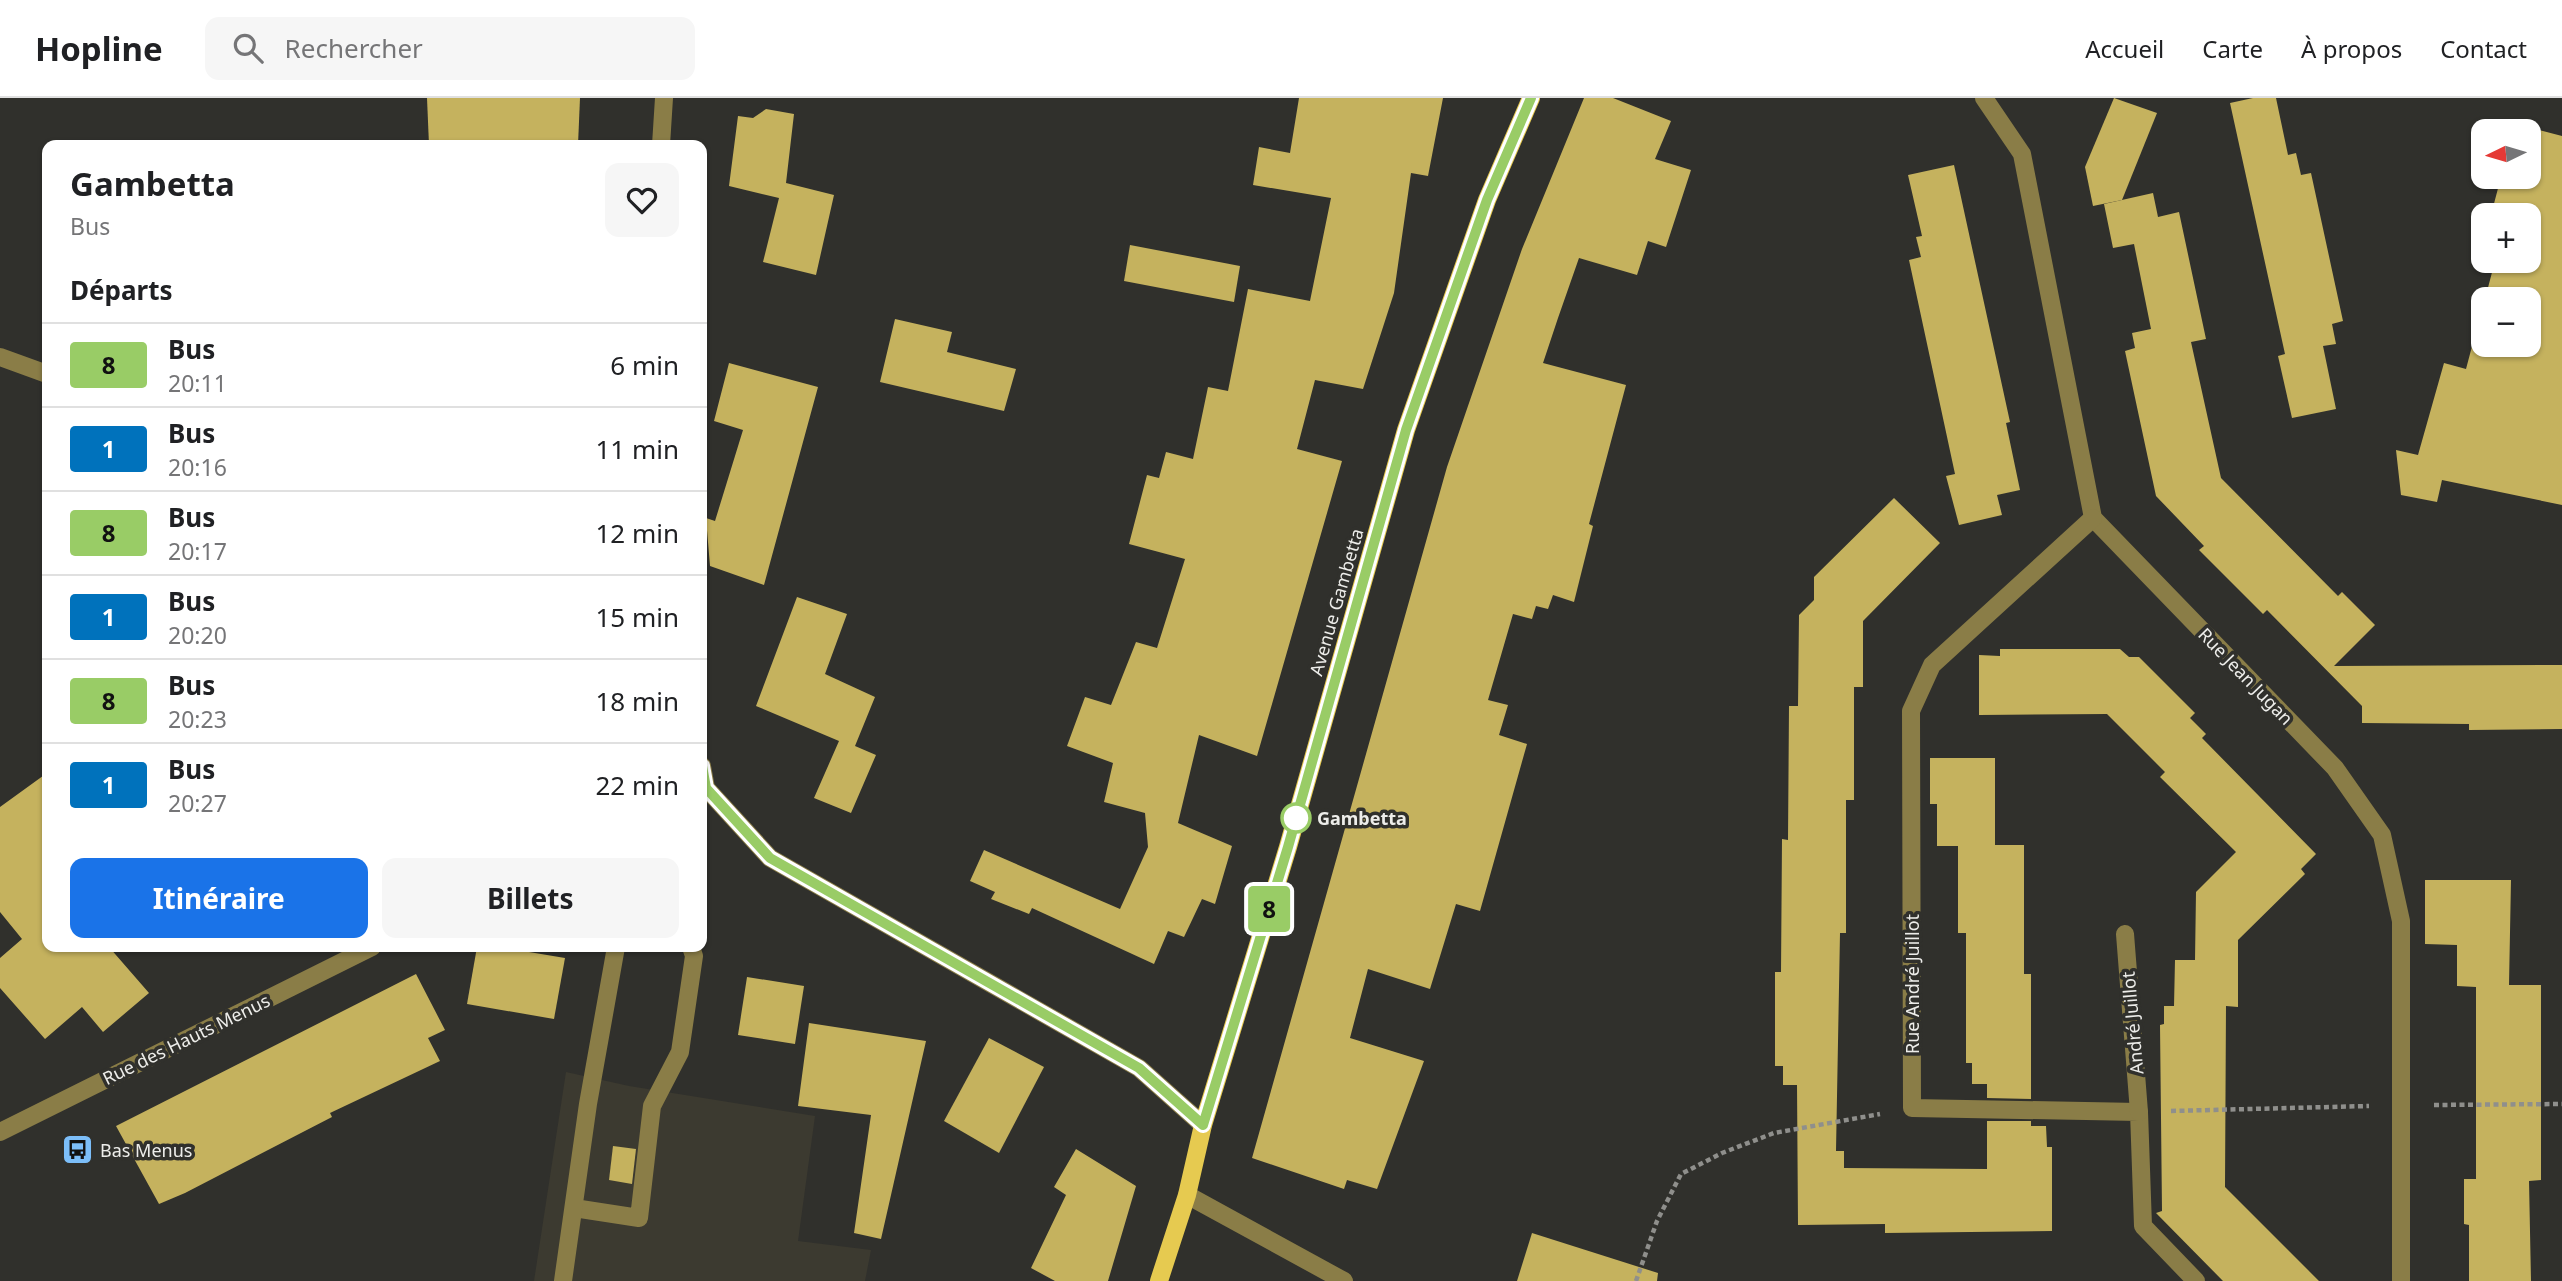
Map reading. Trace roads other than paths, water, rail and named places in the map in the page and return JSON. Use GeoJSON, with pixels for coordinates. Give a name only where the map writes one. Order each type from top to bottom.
{"type":"FeatureCollection","features":[{"type":"Feature","properties":{"kind":"main road","name":"Avenue Gambetta"},"geometry":{"type":"LineString","coordinates":[[1187,1195],[1203,1125],[1288,847],[1406,430],[1487,200],[1531,98]]}},
{"type":"Feature","properties":{"kind":"main road"},"geometry":{"type":"LineString","coordinates":[[1159,1281],[1187,1195]]}},
{"type":"Feature","properties":{"kind":"street"},"geometry":{"type":"LineString","coordinates":[[661,140],[664,98]]}},
{"type":"Feature","properties":{"kind":"street"},"geometry":{"type":"LineString","coordinates":[[1983,98],[2022,154],[2093,518]]}},
{"type":"Feature","properties":{"kind":"street"},"geometry":{"type":"LineString","coordinates":[[0,356],[42,372]]}},
{"type":"Feature","properties":{"kind":"street","name":"Rue Jean Jugan"},"geometry":{"type":"LineString","coordinates":[[2093,518],[2336,768],[2382,835],[2400,921],[2401,1281]]}},
{"type":"Feature","properties":{"kind":"street","name":"Rue André Juillot"},"geometry":{"type":"LineString","coordinates":[[2093,518],[1932,665],[1912,711],[1912,1108],[2139,1112]]}},
{"type":"Feature","properties":{"kind":"street"},"geometry":{"type":"LineString","coordinates":[[707,791],[770,858],[1139,1068],[1203,1125]]}},
{"type":"Feature","properties":{"kind":"street","name":"André Juillot"},"geometry":{"type":"LineString","coordinates":[[2125,934],[2139,1112]]}},
{"type":"Feature","properties":{"kind":"street","name":"Rue des Hauts Menus"},"geometry":{"type":"LineString","coordinates":[[0,1132],[362,952]]}},
{"type":"Feature","properties":{"kind":"street"},"geometry":{"type":"LineString","coordinates":[[563,1281],[588,1104],[615,952]]}},
{"type":"Feature","properties":{"kind":"street"},"geometry":{"type":"LineString","coordinates":[[573,1208],[639,1218],[652,1106],[680,1052],[694,957],[692,952]]}},
{"type":"Feature","properties":{"kind":"street"},"geometry":{"type":"LineString","coordinates":[[2139,1112],[2143,1226],[2196,1281]]}},
{"type":"Feature","properties":{"kind":"street"},"geometry":{"type":"LineString","coordinates":[[1187,1195],[1344,1281]]}},
{"type":"Feature","properties":{"kind":"place","name":"Gambetta"},"geometry":{"type":"Point","coordinates":[1296,818]}},
{"type":"Feature","properties":{"kind":"place","name":"Bas Menus"},"geometry":{"type":"Point","coordinates":[77,1150]}}]}
